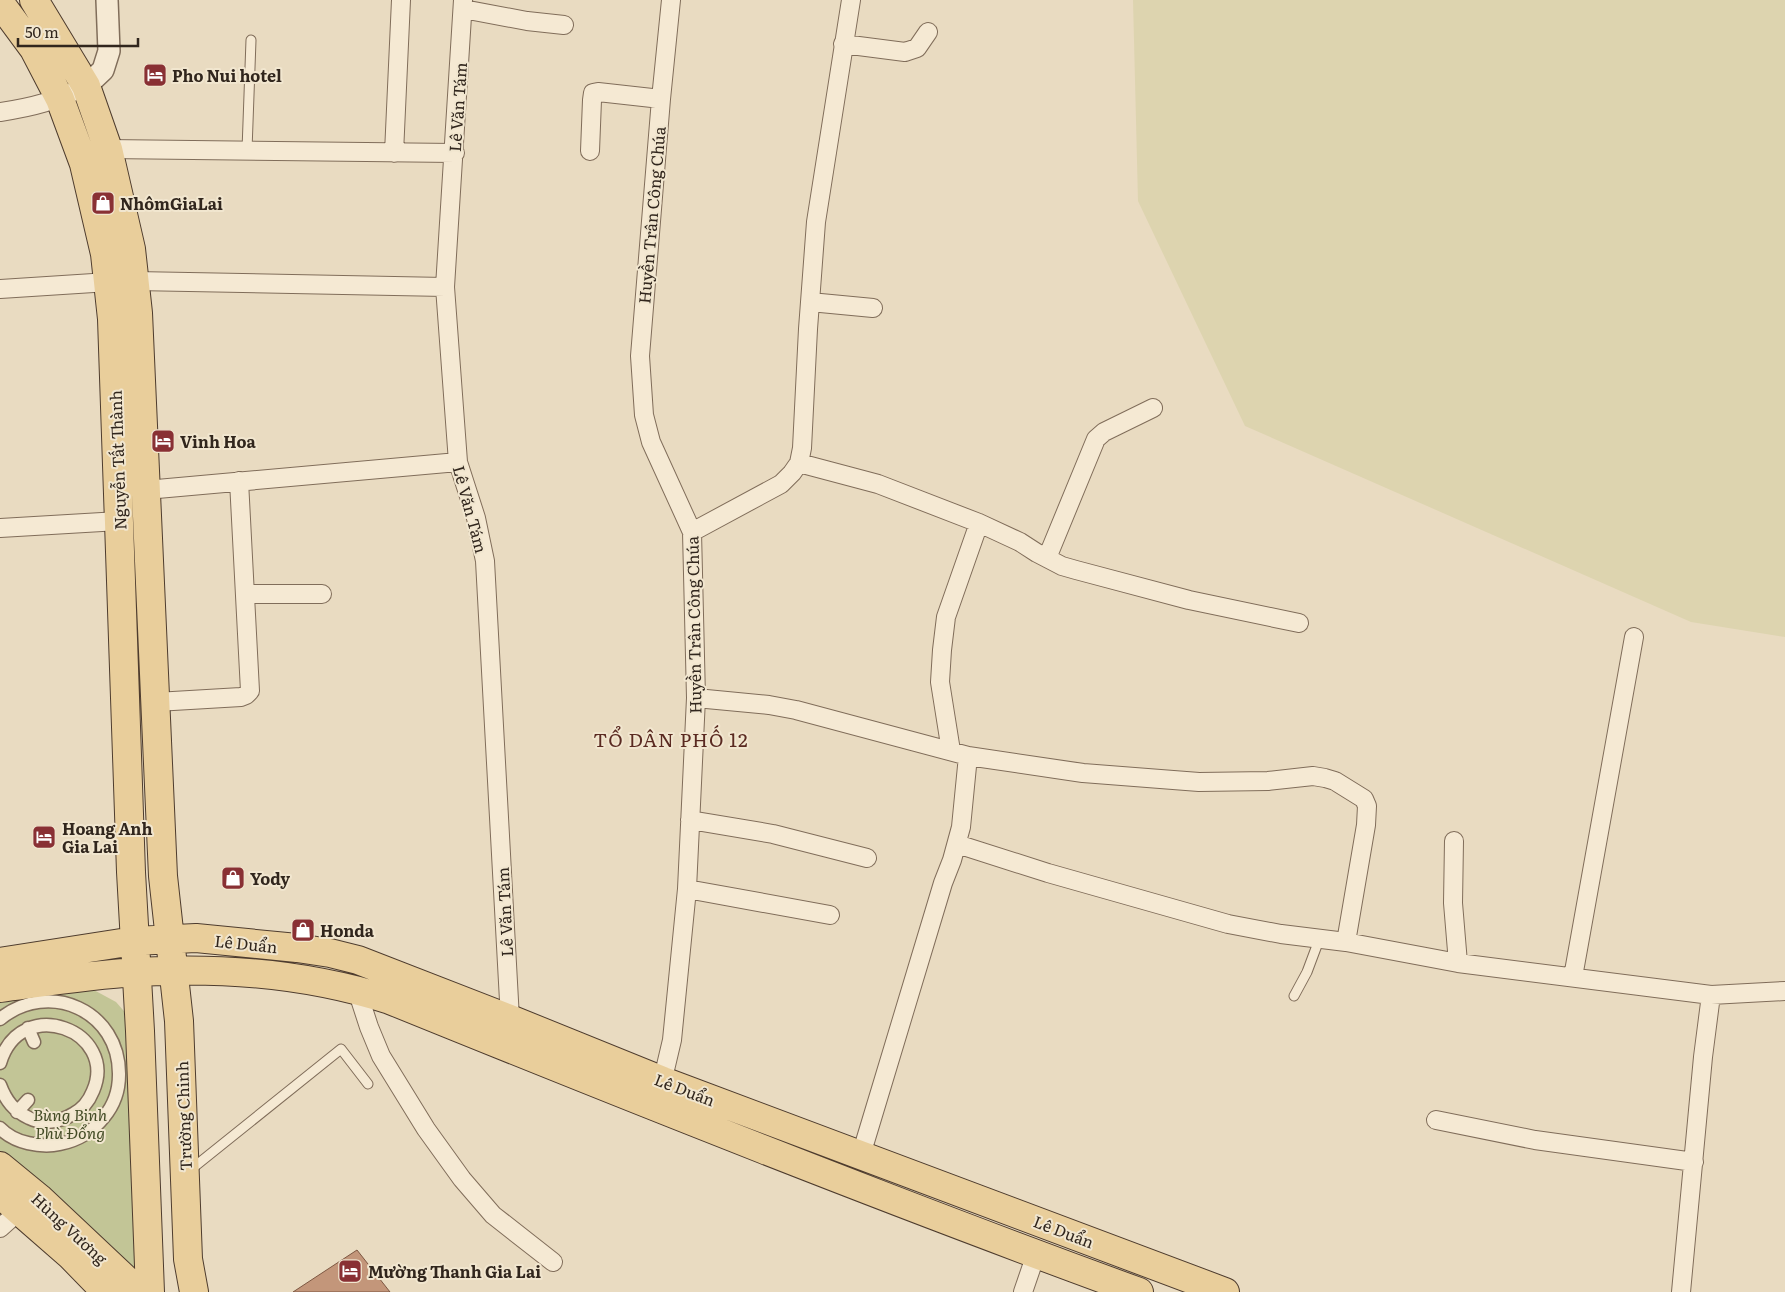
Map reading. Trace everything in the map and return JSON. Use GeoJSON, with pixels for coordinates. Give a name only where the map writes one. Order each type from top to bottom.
{"type":"FeatureCollection","features":[{"type":"Feature","properties":{"kind":"main road","name":"Nguyễn Tất Thành"},"geometry":{"type":"LineString","coordinates":[[34,0],[86,86],[108,149],[131,250],[112,319],[134,941]]}},
{"type":"Feature","properties":{"kind":"main road","name":"Nguyễn Tất Thành"},"geometry":{"type":"LineString","coordinates":[[0,3],[34,49],[60,99],[84,164],[106,254],[122,282],[146,490],[163,876],[170,939]]}},
{"type":"Feature","properties":{"kind":"main road","name":"Lê Duẩn"},"geometry":{"type":"LineString","coordinates":[[134,941],[170,939],[226,940],[330,953],[358,960],[510,1018],[663,1082],[1225,1292]]}},
{"type":"Feature","properties":{"kind":"main road","name":"Trường Chinh"},"geometry":{"type":"LineString","coordinates":[[170,939],[179,1021],[188,1259],[194,1292]]}},
{"type":"Feature","properties":{"kind":"main road"},"geometry":{"type":"LineString","coordinates":[[0,962],[134,941],[136,972],[130,1097],[150,1292]]}},
{"type":"Feature","properties":{"kind":"main road","name":"Lê Duẩn"},"geometry":{"type":"LineString","coordinates":[[136,972],[218,972],[295,978],[357,990],[390,1000],[655,1107],[1139,1292]]}},
{"type":"Feature","properties":{"kind":"main road"},"geometry":{"type":"LineString","coordinates":[[10,994],[136,972]]}},
{"type":"Feature","properties":{"kind":"main road","name":"Hùng Vương"},"geometry":{"type":"LineString","coordinates":[[0,1166],[38,1198],[139,1292]]}},
{"type":"Feature","properties":{"kind":"main road","name":"Hùng Vương"},"geometry":{"type":"LineString","coordinates":[[10,1202],[71,1256],[106,1292]]}},
{"type":"Feature","properties":{"kind":"street"},"geometry":{"type":"LineString","coordinates":[[0,112],[33,107],[60,99],[86,86],[103,70],[109,51],[107,0]]}},
{"type":"Feature","properties":{"kind":"street"},"geometry":{"type":"LineString","coordinates":[[394,153],[401,0]]}},
{"type":"Feature","properties":{"kind":"street","name":"Huyền Trân Công Chúa"},"geometry":{"type":"LineString","coordinates":[[655,1107],[663,1082],[672,1040],[687,889],[696,698],[692,532],[651,442],[644,415],[642,390],[641,346],[671,0]]}},
{"type":"Feature","properties":{"kind":"street"},"geometry":{"type":"LineString","coordinates":[[692,532],[781,484],[799,463],[803,431],[816,222],[851,0]]}},
{"type":"Feature","properties":{"kind":"street"},"geometry":{"type":"LineString","coordinates":[[463,5],[527,21],[564,25]]}},
{"type":"Feature","properties":{"kind":"street","name":"Lê Văn Tám"},"geometry":{"type":"LineString","coordinates":[[463,5],[446,287],[458,462],[476,518],[484,561],[510,1018]]}},
{"type":"Feature","properties":{"kind":"street"},"geometry":{"type":"LineString","coordinates":[[843,44],[905,52],[917,48],[928,32]]}},
{"type":"Feature","properties":{"kind":"street"},"geometry":{"type":"LineString","coordinates":[[590,151],[593,93],[661,99]]}},
{"type":"Feature","properties":{"kind":"street"},"geometry":{"type":"LineString","coordinates":[[108,149],[455,153]]}},
{"type":"Feature","properties":{"kind":"street"},"geometry":{"type":"LineString","coordinates":[[0,289],[122,282],[446,287]]}},
{"type":"Feature","properties":{"kind":"street"},"geometry":{"type":"LineString","coordinates":[[810,302],[873,308]]}},
{"type":"Feature","properties":{"kind":"street"},"geometry":{"type":"LineString","coordinates":[[1047,558],[1096,439],[1104,432],[1153,408]]}},
{"type":"Feature","properties":{"kind":"street"},"geometry":{"type":"LineString","coordinates":[[146,490],[458,462]]}},
{"type":"Feature","properties":{"kind":"street"},"geometry":{"type":"LineString","coordinates":[[799,463],[878,484],[979,523],[1020,542],[1047,558],[1076,570],[1189,600],[1299,624]]}},
{"type":"Feature","properties":{"kind":"street"},"geometry":{"type":"LineString","coordinates":[[156,702],[246,696],[250,691],[239,481]]}},
{"type":"Feature","properties":{"kind":"street"},"geometry":{"type":"LineString","coordinates":[[0,528],[118,521]]}},
{"type":"Feature","properties":{"kind":"street"},"geometry":{"type":"LineString","coordinates":[[951,751],[940,682],[946,617],[979,523]]}},
{"type":"Feature","properties":{"kind":"street"},"geometry":{"type":"LineString","coordinates":[[246,594],[322,594]]}},
{"type":"Feature","properties":{"kind":"street"},"geometry":{"type":"LineString","coordinates":[[1573,977],[1634,637]]}},
{"type":"Feature","properties":{"kind":"street"},"geometry":{"type":"LineString","coordinates":[[696,698],[769,705],[796,710],[968,756],[1046,768],[1199,782],[1314,776],[1335,781],[1364,799],[1367,806],[1366,825],[1346,942]]}},
{"type":"Feature","properties":{"kind":"street"},"geometry":{"type":"LineString","coordinates":[[862,1155],[942,883],[957,844],[961,827],[968,756]]}},
{"type":"Feature","properties":{"kind":"street"},"geometry":{"type":"LineString","coordinates":[[690,820],[773,834],[867,858]]}},
{"type":"Feature","properties":{"kind":"street"},"geometry":{"type":"LineString","coordinates":[[1454,841],[1453,903],[1458,962]]}},
{"type":"Feature","properties":{"kind":"street"},"geometry":{"type":"LineString","coordinates":[[957,844],[1048,873],[1228,924],[1458,962],[1711,994],[1785,991]]}},
{"type":"Feature","properties":{"kind":"street"},"geometry":{"type":"LineString","coordinates":[[687,889],[830,915]]}},
{"type":"Feature","properties":{"kind":"street"},"geometry":{"type":"LineString","coordinates":[[357,990],[381,1056],[426,1129],[462,1179],[493,1215],[552,1262]]}},
{"type":"Feature","properties":{"kind":"street"},"geometry":{"type":"LineString","coordinates":[[0,1019],[11,1010],[10,994],[32,1002],[56,1001],[78,1008],[98,1021],[112,1039],[120,1061],[119,1086],[130,1097],[111,1109],[95,1128],[74,1141],[50,1146],[26,1143],[1,1130]]}},
{"type":"Feature","properties":{"kind":"street"},"geometry":{"type":"LineString","coordinates":[[1681,1292],[1711,994]]}},
{"type":"Feature","properties":{"kind":"street"},"geometry":{"type":"LineString","coordinates":[[0,1062],[4,1051],[14,1038],[28,1028],[43,1024],[59,1026],[74,1032],[85,1042],[93,1055],[97,1070],[89,1100],[79,1111],[65,1119],[48,1122],[32,1120],[17,1112],[6,1099],[0,1085]]}},
{"type":"Feature","properties":{"kind":"street"},"geometry":{"type":"LineString","coordinates":[[28,1028],[34,1042]]}},
{"type":"Feature","properties":{"kind":"street"},"geometry":{"type":"LineString","coordinates":[[82,1082],[94,1087]]}},
{"type":"Feature","properties":{"kind":"street"},"geometry":{"type":"LineString","coordinates":[[17,1112],[28,1100]]}},
{"type":"Feature","properties":{"kind":"street"},"geometry":{"type":"LineString","coordinates":[[1436,1120],[1535,1140],[1694,1162]]}},
{"type":"Feature","properties":{"kind":"street"},"geometry":{"type":"LineString","coordinates":[[0,1228],[10,1202]]}},
{"type":"Feature","properties":{"kind":"street"},"geometry":{"type":"LineString","coordinates":[[1022,1292],[1036,1254]]}},
{"type":"Feature","properties":{"kind":"lane"},"geometry":{"type":"LineString","coordinates":[[247,150],[251,40]]}},
{"type":"Feature","properties":{"kind":"lane"},"geometry":{"type":"LineString","coordinates":[[1294,996],[1307,972],[1319,940]]}},
{"type":"Feature","properties":{"kind":"lane"},"geometry":{"type":"LineString","coordinates":[[185,1174],[341,1049],[368,1084]]}},
{"type":"Feature","properties":{"kind":"shaded area"},"geometry":{"type":"Polygon","coordinates":[[[1133,0],[1785,0],[1785,637],[1691,622],[1245,426],[1138,201],[1133,0]]]}},
{"type":"Feature","properties":{"kind":"green space","name":"Bùng Binh Phù Đổng"},"geometry":{"type":"Polygon","coordinates":[[[92,989],[116,1002],[130,1018],[138,1277],[0,1158],[0,990],[92,989]]]}},
{"type":"Feature","properties":{"kind":"building","name":"Mường Thanh Gia Lai"},"geometry":{"type":"Polygon","coordinates":[[[357,1250],[390,1292],[293,1292],[357,1250]]]}},
{"type":"Feature","properties":{"kind":"place","name":"Pho Nui hotel"},"geometry":{"type":"Point","coordinates":[155,75]}},
{"type":"Feature","properties":{"kind":"place","name":"NhômGiaLai"},"geometry":{"type":"Point","coordinates":[103,203]}},
{"type":"Feature","properties":{"kind":"place","name":"Vinh Hoa"},"geometry":{"type":"Point","coordinates":[163,441]}},
{"type":"Feature","properties":{"kind":"place","name":"Hoang Anh Gia Lai"},"geometry":{"type":"Point","coordinates":[44,837]}},
{"type":"Feature","properties":{"kind":"place","name":"Yody"},"geometry":{"type":"Point","coordinates":[233,878]}},
{"type":"Feature","properties":{"kind":"place","name":"Honda"},"geometry":{"type":"Point","coordinates":[303,930]}},
{"type":"Feature","properties":{"kind":"place","name":"Mường Thanh Gia Lai"},"geometry":{"type":"Point","coordinates":[350,1271]}},
{"type":"Feature","properties":{"kind":"district","name":"TỔ DÂN PHỐ 12"},"geometry":{"type":"Point","coordinates":[671,739]}}]}
